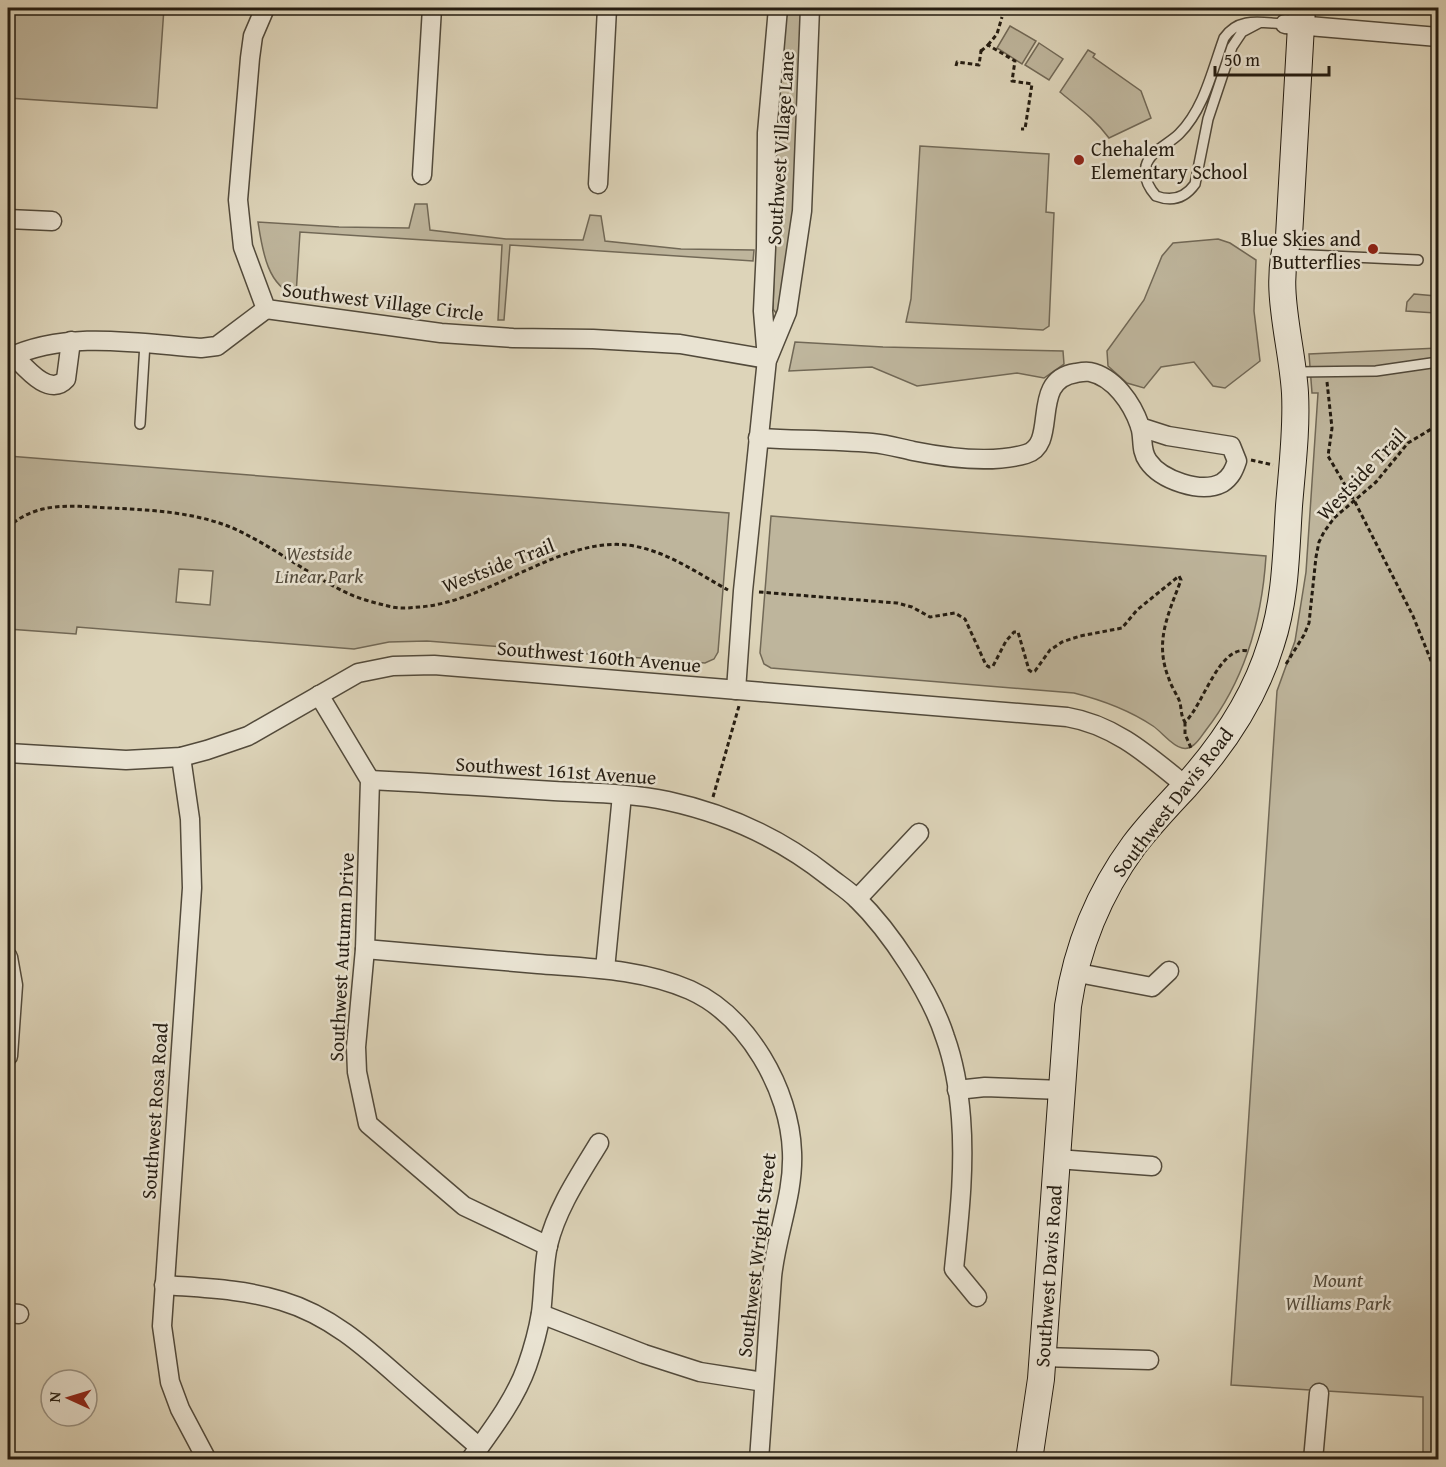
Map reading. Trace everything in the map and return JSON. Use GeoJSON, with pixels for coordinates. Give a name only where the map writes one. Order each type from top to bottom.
{"type":"FeatureCollection","features":[{"type":"Feature","properties":{"kind":"street","name":"Southwest Village Circle"},"geometry":{"type":"LineString","coordinates":[[265,8],[253,36],[237,200],[243,247],[266,309],[441,333],[680,344],[767,359]]}},
{"type":"Feature","properties":{"kind":"street"},"geometry":{"type":"LineString","coordinates":[[422,175],[432,8]]}},
{"type":"Feature","properties":{"kind":"street"},"geometry":{"type":"LineString","coordinates":[[598,184],[608,8]]}},
{"type":"Feature","properties":{"kind":"street","name":"Southwest Village Lane"},"geometry":{"type":"LineString","coordinates":[[741,690],[743,591],[767,359],[763,311],[767,133],[778,8]]}},
{"type":"Feature","properties":{"kind":"street","name":"Southwest Village Lane"},"geometry":{"type":"LineString","coordinates":[[767,359],[787,312],[802,212],[810,8]]}},
{"type":"Feature","properties":{"kind":"street"},"geometry":{"type":"LineString","coordinates":[[1294,16],[1438,37]]}},
{"type":"Feature","properties":{"kind":"street","name":"Southwest Davis Road"},"geometry":{"type":"LineString","coordinates":[[1029,1460],[1038,1406],[1068,1006],[1073,972],[1082,941],[1111,882],[1134,845],[1165,807],[1186,786],[1238,717],[1261,672],[1271,644],[1282,596],[1296,414],[1293,372],[1284,312],[1282,254],[1289,236],[1294,16]]}},
{"type":"Feature","properties":{"kind":"street"},"geometry":{"type":"LineString","coordinates":[[8,219],[52,221]]}},
{"type":"Feature","properties":{"kind":"street"},"geometry":{"type":"LineString","coordinates":[[10,357],[44,346],[71,341],[92,340],[201,348],[217,346],[266,309]]}},
{"type":"Feature","properties":{"kind":"street"},"geometry":{"type":"LineString","coordinates":[[10,357],[41,382],[55,385],[66,379],[71,341]]}},
{"type":"Feature","properties":{"kind":"street"},"geometry":{"type":"LineString","coordinates":[[758,438],[874,443],[963,458],[1004,457],[1029,453],[1041,441],[1046,404],[1051,389],[1066,374],[1088,371],[1108,378],[1126,399],[1140,427],[1142,447],[1148,461],[1161,473],[1189,485],[1209,487],[1222,483],[1232,475],[1237,461],[1231,446],[1168,436],[1140,427]]}},
{"type":"Feature","properties":{"kind":"street","name":"Southwest 160th Avenue"},"geometry":{"type":"LineString","coordinates":[[8,753],[126,760],[181,757],[248,736],[358,673],[393,666],[434,665],[1078,718],[1127,739],[1186,786]]}},
{"type":"Feature","properties":{"kind":"street"},"geometry":{"type":"LineString","coordinates":[[319,694],[370,780]]}},
{"type":"Feature","properties":{"kind":"street","name":"Southwest Rosa Road"},"geometry":{"type":"LineString","coordinates":[[181,757],[190,819],[192,888],[162,1326],[170,1382],[180,1409],[207,1460]]}},
{"type":"Feature","properties":{"kind":"street","name":"Southwest 161st Avenue"},"geometry":{"type":"LineString","coordinates":[[370,780],[622,795],[665,801],[709,811],[775,839],[811,863],[857,899],[885,932],[911,969],[945,1037],[961,1119],[963,1179],[954,1269],[977,1297]]}},
{"type":"Feature","properties":{"kind":"street","name":"Southwest Autumn Drive"},"geometry":{"type":"LineString","coordinates":[[370,780],[365,950],[356,1047],[357,1072],[368,1124],[464,1206],[548,1246]]}},
{"type":"Feature","properties":{"kind":"street"},"geometry":{"type":"LineString","coordinates":[[605,969],[622,795]]}},
{"type":"Feature","properties":{"kind":"street"},"geometry":{"type":"LineString","coordinates":[[857,899],[919,833]]}},
{"type":"Feature","properties":{"kind":"street","name":"Southwest Wright Street"},"geometry":{"type":"LineString","coordinates":[[365,950],[605,969],[645,976],[670,982],[692,991],[709,1002],[745,1034],[773,1077],[784,1101],[790,1126],[791,1178],[789,1198],[774,1257],[759,1460]]}},
{"type":"Feature","properties":{"kind":"street"},"geometry":{"type":"LineString","coordinates":[[8,957],[13,985],[8,1056]]}},
{"type":"Feature","properties":{"kind":"street"},"geometry":{"type":"LineString","coordinates":[[1073,972],[1152,987],[1169,971]]}},
{"type":"Feature","properties":{"kind":"street"},"geometry":{"type":"LineString","coordinates":[[957,1090],[984,1087],[1062,1090]]}},
{"type":"Feature","properties":{"kind":"street"},"geometry":{"type":"LineString","coordinates":[[164,1285],[266,1296],[292,1304],[323,1318],[359,1342],[475,1453],[511,1399],[526,1369],[541,1314],[548,1246],[553,1227],[568,1194],[599,1143]]}},
{"type":"Feature","properties":{"kind":"street"},"geometry":{"type":"LineString","coordinates":[[1057,1159],[1152,1166]]}},
{"type":"Feature","properties":{"kind":"street"},"geometry":{"type":"LineString","coordinates":[[541,1314],[644,1354],[700,1372],[764,1382]]}},
{"type":"Feature","properties":{"kind":"street"},"geometry":{"type":"LineString","coordinates":[[1042,1357],[1149,1360]]}},
{"type":"Feature","properties":{"kind":"street"},"geometry":{"type":"LineString","coordinates":[[1313,1460],[1319,1393]]}},
{"type":"Feature","properties":{"kind":"lane"},"geometry":{"type":"LineString","coordinates":[[1259,23],[1242,32],[1232,47],[1208,119],[1195,184],[1181,197],[1173,199],[1156,196],[1146,182],[1146,166],[1149,159],[1171,142],[1192,118],[1203,97],[1224,38],[1229,31],[1238,24],[1259,23],[1294,16]]}},
{"type":"Feature","properties":{"kind":"lane"},"geometry":{"type":"LineString","coordinates":[[1282,254],[1418,260]]}},
{"type":"Feature","properties":{"kind":"lane"},"geometry":{"type":"LineString","coordinates":[[140,424],[145,343]]}},
{"type":"Feature","properties":{"kind":"lane"},"geometry":{"type":"LineString","coordinates":[[1293,372],[1377,371],[1438,362]]}},
{"type":"Feature","properties":{"kind":"path"},"geometry":{"type":"LineString","coordinates":[[956,66],[957,62],[979,65],[979,51],[988,45],[997,34],[1002,17]]}},
{"type":"Feature","properties":{"kind":"path"},"geometry":{"type":"LineString","coordinates":[[988,45],[1015,61],[1012,81],[1032,84],[1025,129],[1021,129]]}},
{"type":"Feature","properties":{"kind":"path"},"geometry":{"type":"LineString","coordinates":[[1328,371],[1332,428],[1328,456],[1355,502],[1413,616],[1438,678]]}},
{"type":"Feature","properties":{"kind":"path","name":"Westside Trail"},"geometry":{"type":"LineString","coordinates":[[1261,672],[1277,678],[1299,646],[1309,623],[1319,542],[1334,518],[1376,482],[1408,443],[1438,425]]}},
{"type":"Feature","properties":{"kind":"path"},"geometry":{"type":"LineString","coordinates":[[1237,461],[1245,459],[1292,470]]}},
{"type":"Feature","properties":{"kind":"path","name":"Westside Trail"},"geometry":{"type":"LineString","coordinates":[[8,528],[15,521],[41,509],[70,506],[144,510],[182,515],[235,529],[351,595],[390,607],[428,606],[456,600],[490,588],[554,558],[592,547],[620,544],[664,554],[728,590]]}},
{"type":"Feature","properties":{"kind":"path"},"geometry":{"type":"LineString","coordinates":[[758,592],[897,603],[912,607],[930,617],[955,613],[965,619],[986,665],[993,666],[1006,641],[1014,632],[1018,632],[1029,670],[1035,672],[1050,650],[1062,642],[1122,628],[1137,610],[1179,576],[1181,580],[1164,626],[1161,649],[1168,678],[1181,702],[1185,734],[1192,750],[1203,765]]}},
{"type":"Feature","properties":{"kind":"path"},"geometry":{"type":"LineString","coordinates":[[1185,722],[1228,655],[1240,649],[1251,652],[1245,665],[1261,672]]}},
{"type":"Feature","properties":{"kind":"path"},"geometry":{"type":"LineString","coordinates":[[709,811],[741,690]]}},
{"type":"Feature","properties":{"kind":"green space"},"geometry":{"type":"Polygon","coordinates":[[[8,8],[164,8],[157,108],[8,98],[8,8]]]}},
{"type":"Feature","properties":{"kind":"green space"},"geometry":{"type":"Polygon","coordinates":[[[786,8],[803,8],[795,195],[790,243],[778,313],[776,313],[773,309],[776,135],[786,8]]]}},
{"type":"Feature","properties":{"kind":"green space"},"geometry":{"type":"Polygon","coordinates":[[[1010,26],[1036,41],[1022,64],[997,48],[1010,26]]]}},
{"type":"Feature","properties":{"kind":"green space"},"geometry":{"type":"Polygon","coordinates":[[[1039,43],[1063,59],[1049,80],[1025,65],[1039,43]]]}},
{"type":"Feature","properties":{"kind":"green space"},"geometry":{"type":"Polygon","coordinates":[[[1088,50],[1095,54],[1093,57],[1141,91],[1151,118],[1109,138],[1092,119],[1060,92],[1088,50]]]}},
{"type":"Feature","properties":{"kind":"green space"},"geometry":{"type":"Polygon","coordinates":[[[920,146],[1049,154],[1046,212],[1054,213],[1049,326],[1043,330],[906,322],[911,299],[920,146]]]}},
{"type":"Feature","properties":{"kind":"green space"},"geometry":{"type":"Polygon","coordinates":[[[415,204],[427,204],[430,230],[506,239],[583,240],[590,215],[601,216],[605,241],[681,249],[754,250],[753,261],[510,245],[504,320],[498,320],[502,245],[300,232],[296,295],[286,291],[272,275],[264,254],[258,222],[409,228],[415,204]]]}},
{"type":"Feature","properties":{"kind":"green space"},"geometry":{"type":"Polygon","coordinates":[[[1218,239],[1230,243],[1256,260],[1254,311],[1260,361],[1225,388],[1213,386],[1194,362],[1161,367],[1144,388],[1127,383],[1108,366],[1107,351],[1144,300],[1162,256],[1173,243],[1218,239]]]}},
{"type":"Feature","properties":{"kind":"green space"},"geometry":{"type":"Polygon","coordinates":[[[1414,294],[1436,296],[1435,313],[1406,311],[1407,302],[1414,294]]]}},
{"type":"Feature","properties":{"kind":"green space"},"geometry":{"type":"Polygon","coordinates":[[[795,342],[883,347],[1063,351],[1064,364],[1044,378],[1017,373],[917,386],[872,367],[789,371],[795,342]]]}},
{"type":"Feature","properties":{"kind":"green space","name":"Mount Williams Park"},"geometry":{"type":"Polygon","coordinates":[[[1438,348],[1438,1459],[1423,1459],[1423,1397],[1231,1385],[1277,691],[1295,641],[1306,572],[1318,393],[1312,393],[1309,354],[1438,348]]]}},
{"type":"Feature","properties":{"kind":"green space","name":"Westside Linear Park"},"geometry":{"type":"Polygon","coordinates":[[[8,456],[729,513],[718,652],[714,659],[705,663],[427,641],[389,642],[354,649],[77,627],[76,634],[8,629],[8,456]],[[179,569],[176,602],[210,605],[213,571],[179,569]]]}},
{"type":"Feature","properties":{"kind":"green space"},"geometry":{"type":"Polygon","coordinates":[[[771,516],[1266,556],[1256,626],[1231,691],[1220,711],[1199,740],[1190,748],[1175,745],[1153,726],[1125,710],[1074,693],[771,668],[764,664],[760,653],[771,516]]]}},
{"type":"Feature","properties":{"kind":"place","name":"Chehalem Elementary School"},"geometry":{"type":"Point","coordinates":[1079,160]}},
{"type":"Feature","properties":{"kind":"place","name":"Blue Skies and Butterflies"},"geometry":{"type":"Point","coordinates":[1373,249]}}]}
